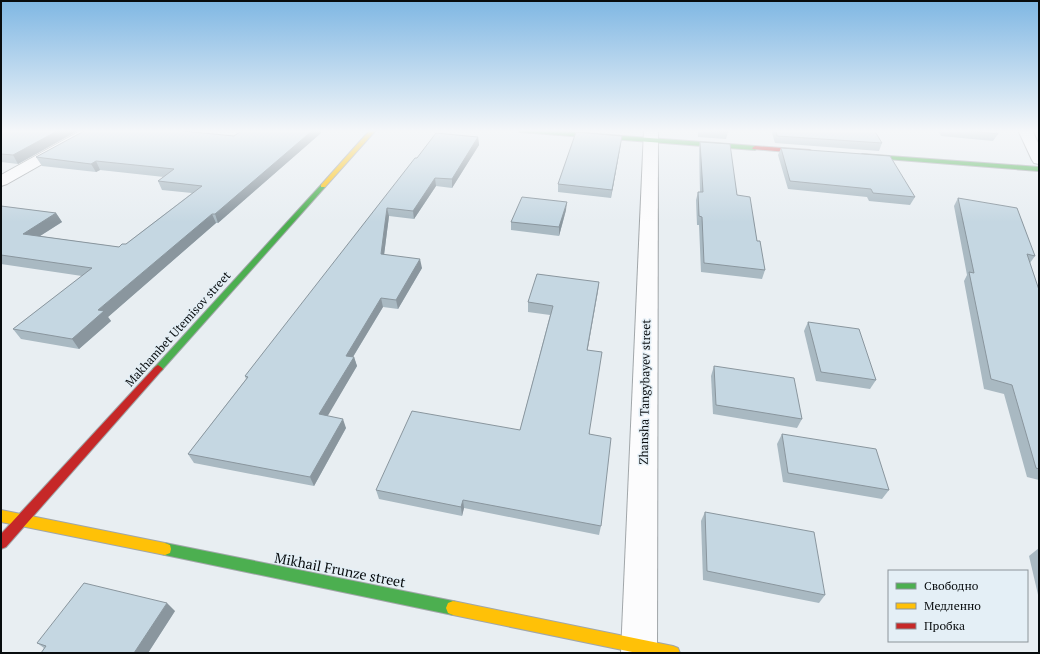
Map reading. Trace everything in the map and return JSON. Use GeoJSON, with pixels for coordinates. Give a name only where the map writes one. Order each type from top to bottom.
{"type":"FeatureCollection","features":[{"type":"Feature","properties":{"kind":"street"},"geometry":{"type":"LineString","coordinates":[[1,181],[38,161]]}},
{"type":"Feature","properties":{"kind":"street","name":"Makhambet Utemisov street"},"geometry":{"type":"LineString","coordinates":[[1,543],[346,161]]}},
{"type":"Feature","properties":{"kind":"street","name":"Zhansha Tangybayev street"},"geometry":{"type":"LineString","coordinates":[[639,649],[650,161]]}},
{"type":"Feature","properties":{"kind":"street"},"geometry":{"type":"LineString","coordinates":[[924,161],[1039,169]]}},
{"type":"Feature","properties":{"kind":"street","name":"Mikhail Frunze street"},"geometry":{"type":"LineString","coordinates":[[1,516],[639,649],[673,653]]}},
{"type":"Feature","properties":{"kind":"building"},"geometry":{"type":"Polygon","coordinates":[[[64,161],[277,161],[98,310],[104,311],[72,339],[13,329],[92,268],[1,255],[1,206],[56,213],[23,234],[119,247],[122,244],[126,244],[202,186],[158,181],[174,169],[96,161],[91,164],[64,161]]]}},
{"type":"Feature","properties":{"kind":"building"},"geometry":{"type":"Polygon","coordinates":[[[413,161],[463,161],[452,179],[435,178],[413,211],[387,208],[381,254],[420,259],[396,300],[381,298],[346,356],[354,357],[319,414],[343,419],[310,477],[188,454],[248,377],[245,376],[413,161]]]}},
{"type":"Feature","properties":{"kind":"building"},"geometry":{"type":"Polygon","coordinates":[[[566,161],[617,161],[612,190],[558,184],[566,161]]]}},
{"type":"Feature","properties":{"kind":"building"},"geometry":{"type":"Polygon","coordinates":[[[701,161],[732,161],[737,195],[750,197],[757,241],[760,241],[765,270],[704,263],[702,217],[699,216],[698,192],[703,192],[701,161]]]}},
{"type":"Feature","properties":{"kind":"building"},"geometry":{"type":"Polygon","coordinates":[[[784,161],[893,161],[915,197],[873,193],[871,189],[790,181],[784,161]]]}},
{"type":"Feature","properties":{"kind":"building"},"geometry":{"type":"Polygon","coordinates":[[[522,197],[567,202],[559,227],[511,222],[522,197]]]}},
{"type":"Feature","properties":{"kind":"building"},"geometry":{"type":"Polygon","coordinates":[[[958,198],[1017,208],[1035,256],[1027,254],[1039,290],[1039,469],[1036,468],[1012,385],[991,379],[969,272],[974,273],[958,198]]]}},
{"type":"Feature","properties":{"kind":"building"},"geometry":{"type":"Polygon","coordinates":[[[537,274],[599,282],[587,350],[602,352],[589,434],[611,438],[601,526],[463,500],[461,507],[376,490],[412,411],[520,430],[553,306],[528,302],[537,274]]]}},
{"type":"Feature","properties":{"kind":"building"},"geometry":{"type":"Polygon","coordinates":[[[808,322],[859,329],[876,380],[821,372],[808,322]]]}},
{"type":"Feature","properties":{"kind":"building"},"geometry":{"type":"Polygon","coordinates":[[[714,366],[794,378],[802,419],[716,405],[714,366]]]}},
{"type":"Feature","properties":{"kind":"building"},"geometry":{"type":"Polygon","coordinates":[[[782,434],[876,449],[889,490],[788,473],[782,434]]]}},
{"type":"Feature","properties":{"kind":"building"},"geometry":{"type":"Polygon","coordinates":[[[705,512],[814,532],[825,595],[707,571],[705,512]]]}},
{"type":"Feature","properties":{"kind":"building"},"geometry":{"type":"Polygon","coordinates":[[[84,583],[167,603],[134,653],[41,653],[46,646],[37,643],[84,583]]]}},
{"type":"Feature","properties":{"kind":"traffic: fast"},"geometry":{"type":"LineString","coordinates":[[924,161],[1039,169]]}},
{"type":"Feature","properties":{"kind":"traffic: fast"},"geometry":{"type":"LineString","coordinates":[[158,369],[323,186]]}},
{"type":"Feature","properties":{"kind":"traffic: fast"},"geometry":{"type":"LineString","coordinates":[[165,549],[453,608]]}},
{"type":"Feature","properties":{"kind":"traffic: slow"},"geometry":{"type":"LineString","coordinates":[[323,186],[346,161]]}},
{"type":"Feature","properties":{"kind":"traffic: slow"},"geometry":{"type":"LineString","coordinates":[[1,516],[165,549]]}},
{"type":"Feature","properties":{"kind":"traffic: slow"},"geometry":{"type":"LineString","coordinates":[[453,608],[673,653]]}},
{"type":"Feature","properties":{"kind":"traffic: jam"},"geometry":{"type":"LineString","coordinates":[[1,543],[158,369]]}}]}
